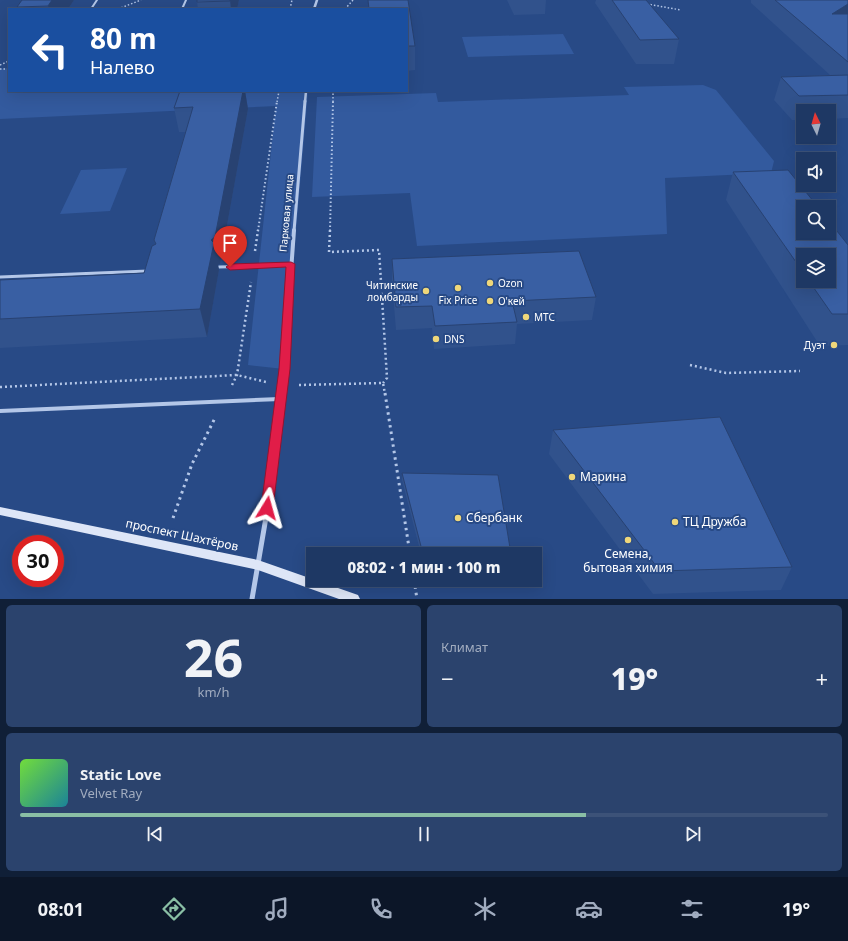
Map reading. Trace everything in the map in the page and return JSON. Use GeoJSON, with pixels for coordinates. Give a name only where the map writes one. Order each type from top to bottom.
{"type":"FeatureCollection","features":[{"type":"Feature","properties":{"kind":"main road","name":"проспект Шахтёров"},"geometry":{"type":"LineString","coordinates":[[0,511],[258,565],[354,599]]}},
{"type":"Feature","properties":{"kind":"street","name":"Парковая улица"},"geometry":{"type":"LineString","coordinates":[[252,599],[270,494],[284,369],[291,264],[306,92]]}},
{"type":"Feature","properties":{"kind":"lane"},"geometry":{"type":"LineString","coordinates":[[219,267],[291,264]]}},
{"type":"Feature","properties":{"kind":"lane"},"geometry":{"type":"LineString","coordinates":[[0,277],[151,271]]}},
{"type":"Feature","properties":{"kind":"lane"},"geometry":{"type":"LineString","coordinates":[[0,411],[280,399]]}},
{"type":"Feature","properties":{"kind":"path"},"geometry":{"type":"LineString","coordinates":[[121,8],[141,0]]}},
{"type":"Feature","properties":{"kind":"path"},"geometry":{"type":"LineString","coordinates":[[346,8],[353,0]]}},
{"type":"Feature","properties":{"kind":"path"},"geometry":{"type":"LineString","coordinates":[[644,4],[681,10]]}},
{"type":"Feature","properties":{"kind":"path"},"geometry":{"type":"LineString","coordinates":[[230,389],[237,375],[279,92]]}},
{"type":"Feature","properties":{"kind":"path"},"geometry":{"type":"LineString","coordinates":[[333,92],[329,252],[379,250],[387,378],[383,383],[409,547]]}},
{"type":"Feature","properties":{"kind":"path"},"geometry":{"type":"LineString","coordinates":[[690,365],[726,373],[800,371]]}},
{"type":"Feature","properties":{"kind":"path"},"geometry":{"type":"LineString","coordinates":[[0,387],[237,375],[282,386],[383,383]]}},
{"type":"Feature","properties":{"kind":"path"},"geometry":{"type":"LineString","coordinates":[[173,518],[192,464],[216,416]]}},
{"type":"Feature","properties":{"kind":"path"},"geometry":{"type":"LineString","coordinates":[[415,587],[417,599]]}},
{"type":"Feature","properties":{"kind":"shaded area"},"geometry":{"type":"Polygon","coordinates":[[[563,34],[574,54],[468,57],[462,37],[563,34]]]}},
{"type":"Feature","properties":{"kind":"shaded area"},"geometry":{"type":"Polygon","coordinates":[[[8,68],[8,92],[308,92],[284,369],[248,365],[276,106],[0,119],[0,69],[8,68]]]}},
{"type":"Feature","properties":{"kind":"shaded area"},"geometry":{"type":"Polygon","coordinates":[[[703,85],[716,90],[774,161],[771,173],[665,178],[667,234],[417,246],[410,193],[312,197],[317,97],[436,93],[438,102],[629,95],[624,87],[703,85]]]}},
{"type":"Feature","properties":{"kind":"shaded area"},"geometry":{"type":"Polygon","coordinates":[[[127,168],[110,211],[60,214],[81,170],[127,168]]]}},
{"type":"Feature","properties":{"kind":"building"},"geometry":{"type":"Polygon","coordinates":[[[22,0],[52,0],[48,6],[17,7],[22,0]]]}},
{"type":"Feature","properties":{"kind":"building"},"geometry":{"type":"Polygon","coordinates":[[[197,0],[230,0],[230,1],[197,2],[197,0]]]}},
{"type":"Feature","properties":{"kind":"building"},"geometry":{"type":"Polygon","coordinates":[[[368,0],[408,0],[415,46],[408,46],[408,8],[369,8],[368,0]]]}},
{"type":"Feature","properties":{"kind":"building"},"geometry":{"type":"Polygon","coordinates":[[[612,0],[646,0],[679,39],[640,40],[612,0]]]}},
{"type":"Feature","properties":{"kind":"building"},"geometry":{"type":"Polygon","coordinates":[[[775,0],[848,0],[848,4],[832,14],[848,14],[848,62],[775,0]]]}},
{"type":"Feature","properties":{"kind":"building"},"geometry":{"type":"Polygon","coordinates":[[[848,75],[848,95],[799,96],[781,77],[848,75]]]}},
{"type":"Feature","properties":{"kind":"building"},"geometry":{"type":"Polygon","coordinates":[[[180,92],[243,92],[215,237],[211,240],[214,243],[200,309],[0,319],[0,280],[144,273],[152,246],[156,244],[154,240],[193,107],[174,108],[180,92]]]}},
{"type":"Feature","properties":{"kind":"building"},"geometry":{"type":"Polygon","coordinates":[[[788,170],[796,180],[796,192],[806,192],[812,200],[796,200],[796,240],[836,240],[836,230],[848,245],[848,314],[832,314],[814,288],[836,288],[836,248],[796,248],[796,262],[733,172],[788,170]]]}},
{"type":"Feature","properties":{"kind":"building"},"geometry":{"type":"Polygon","coordinates":[[[579,251],[596,297],[512,301],[517,322],[435,326],[432,306],[396,307],[392,259],[579,251]]]}},
{"type":"Feature","properties":{"kind":"building","name":"ТЦ Дружба"},"geometry":{"type":"Polygon","coordinates":[[[720,417],[792,567],[660,571],[553,430],[720,417]]]}},
{"type":"Feature","properties":{"kind":"building","name":"Сбербанк"},"geometry":{"type":"Polygon","coordinates":[[[402,473],[498,475],[510,547],[421,547],[402,473]]]}},
{"type":"Feature","properties":{"kind":"place","name":"Ozon"},"geometry":{"type":"Point","coordinates":[490,283]}},
{"type":"Feature","properties":{"kind":"place","name":"Fix Price"},"geometry":{"type":"Point","coordinates":[458,288]}},
{"type":"Feature","properties":{"kind":"place","name":"Читинские ломбарды"},"geometry":{"type":"Point","coordinates":[426,291]}},
{"type":"Feature","properties":{"kind":"place","name":"О'кей"},"geometry":{"type":"Point","coordinates":[490,301]}},
{"type":"Feature","properties":{"kind":"place","name":"МТС"},"geometry":{"type":"Point","coordinates":[526,317]}},
{"type":"Feature","properties":{"kind":"place","name":"DNS"},"geometry":{"type":"Point","coordinates":[436,339]}},
{"type":"Feature","properties":{"kind":"place","name":"Дуэт"},"geometry":{"type":"Point","coordinates":[834,345]}},
{"type":"Feature","properties":{"kind":"place","name":"Марина"},"geometry":{"type":"Point","coordinates":[572,477]}},
{"type":"Feature","properties":{"kind":"place","name":"Сбербанк"},"geometry":{"type":"Point","coordinates":[458,518]}},
{"type":"Feature","properties":{"kind":"place","name":"ТЦ Дружба"},"geometry":{"type":"Point","coordinates":[675,522]}},
{"type":"Feature","properties":{"kind":"place","name":"Семена, бытовая химия"},"geometry":{"type":"Point","coordinates":[628,540]}},
{"type":"Feature","properties":{"kind":"route"},"geometry":{"type":"LineString","coordinates":[[230,267],[291,264],[284,369],[273,456],[270,494],[267,508]]}}]}
